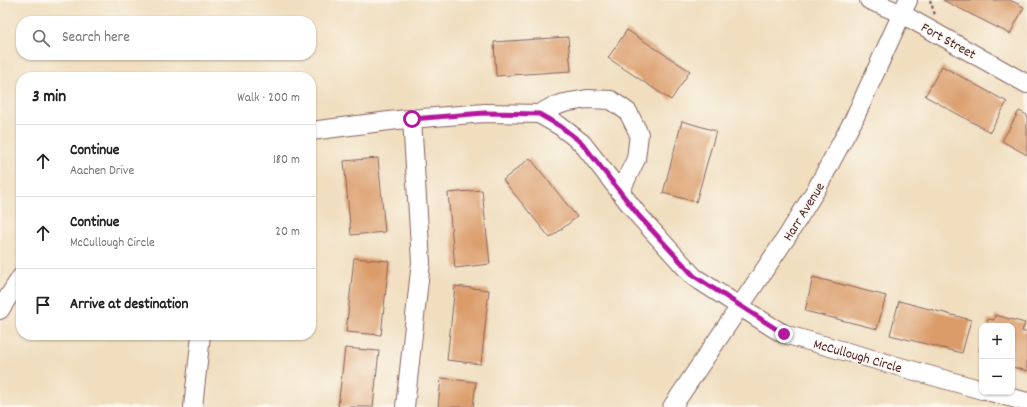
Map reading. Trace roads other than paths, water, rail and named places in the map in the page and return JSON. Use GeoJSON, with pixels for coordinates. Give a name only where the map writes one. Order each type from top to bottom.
{"type":"FeatureCollection","features":[{"type":"Feature","properties":{"kind":"street","name":"Fort Street"},"geometry":{"type":"LineString","coordinates":[[869,0],[905,7],[1026,80]]}},
{"type":"Feature","properties":{"kind":"street","name":"Harr Avenue"},"geometry":{"type":"LineString","coordinates":[[672,407],[802,213],[825,175],[854,119],[905,7]]}},
{"type":"Feature","properties":{"kind":"street"},"geometry":{"type":"LineString","coordinates":[[316,130],[412,119],[484,113],[539,114],[564,103],[587,99],[611,100],[628,112],[639,134],[636,159],[620,192]]}},
{"type":"Feature","properties":{"kind":"street","name":"McCullough Circle"},"geometry":{"type":"LineString","coordinates":[[539,114],[560,126],[582,143],[639,216],[694,276],[740,307],[784,334],[979,389]]}},
{"type":"Feature","properties":{"kind":"street"},"geometry":{"type":"LineString","coordinates":[[405,407],[421,262],[412,119]]}},
{"type":"Feature","properties":{"kind":"street"},"geometry":{"type":"LineString","coordinates":[[0,310],[16,285]]}},
{"type":"Feature","properties":{"kind":"street"},"geometry":{"type":"LineString","coordinates":[[193,407],[200,340]]}},
{"type":"Feature","properties":{"kind":"street"},"geometry":{"type":"LineString","coordinates":[[1002,395],[1027,402]]}}]}
